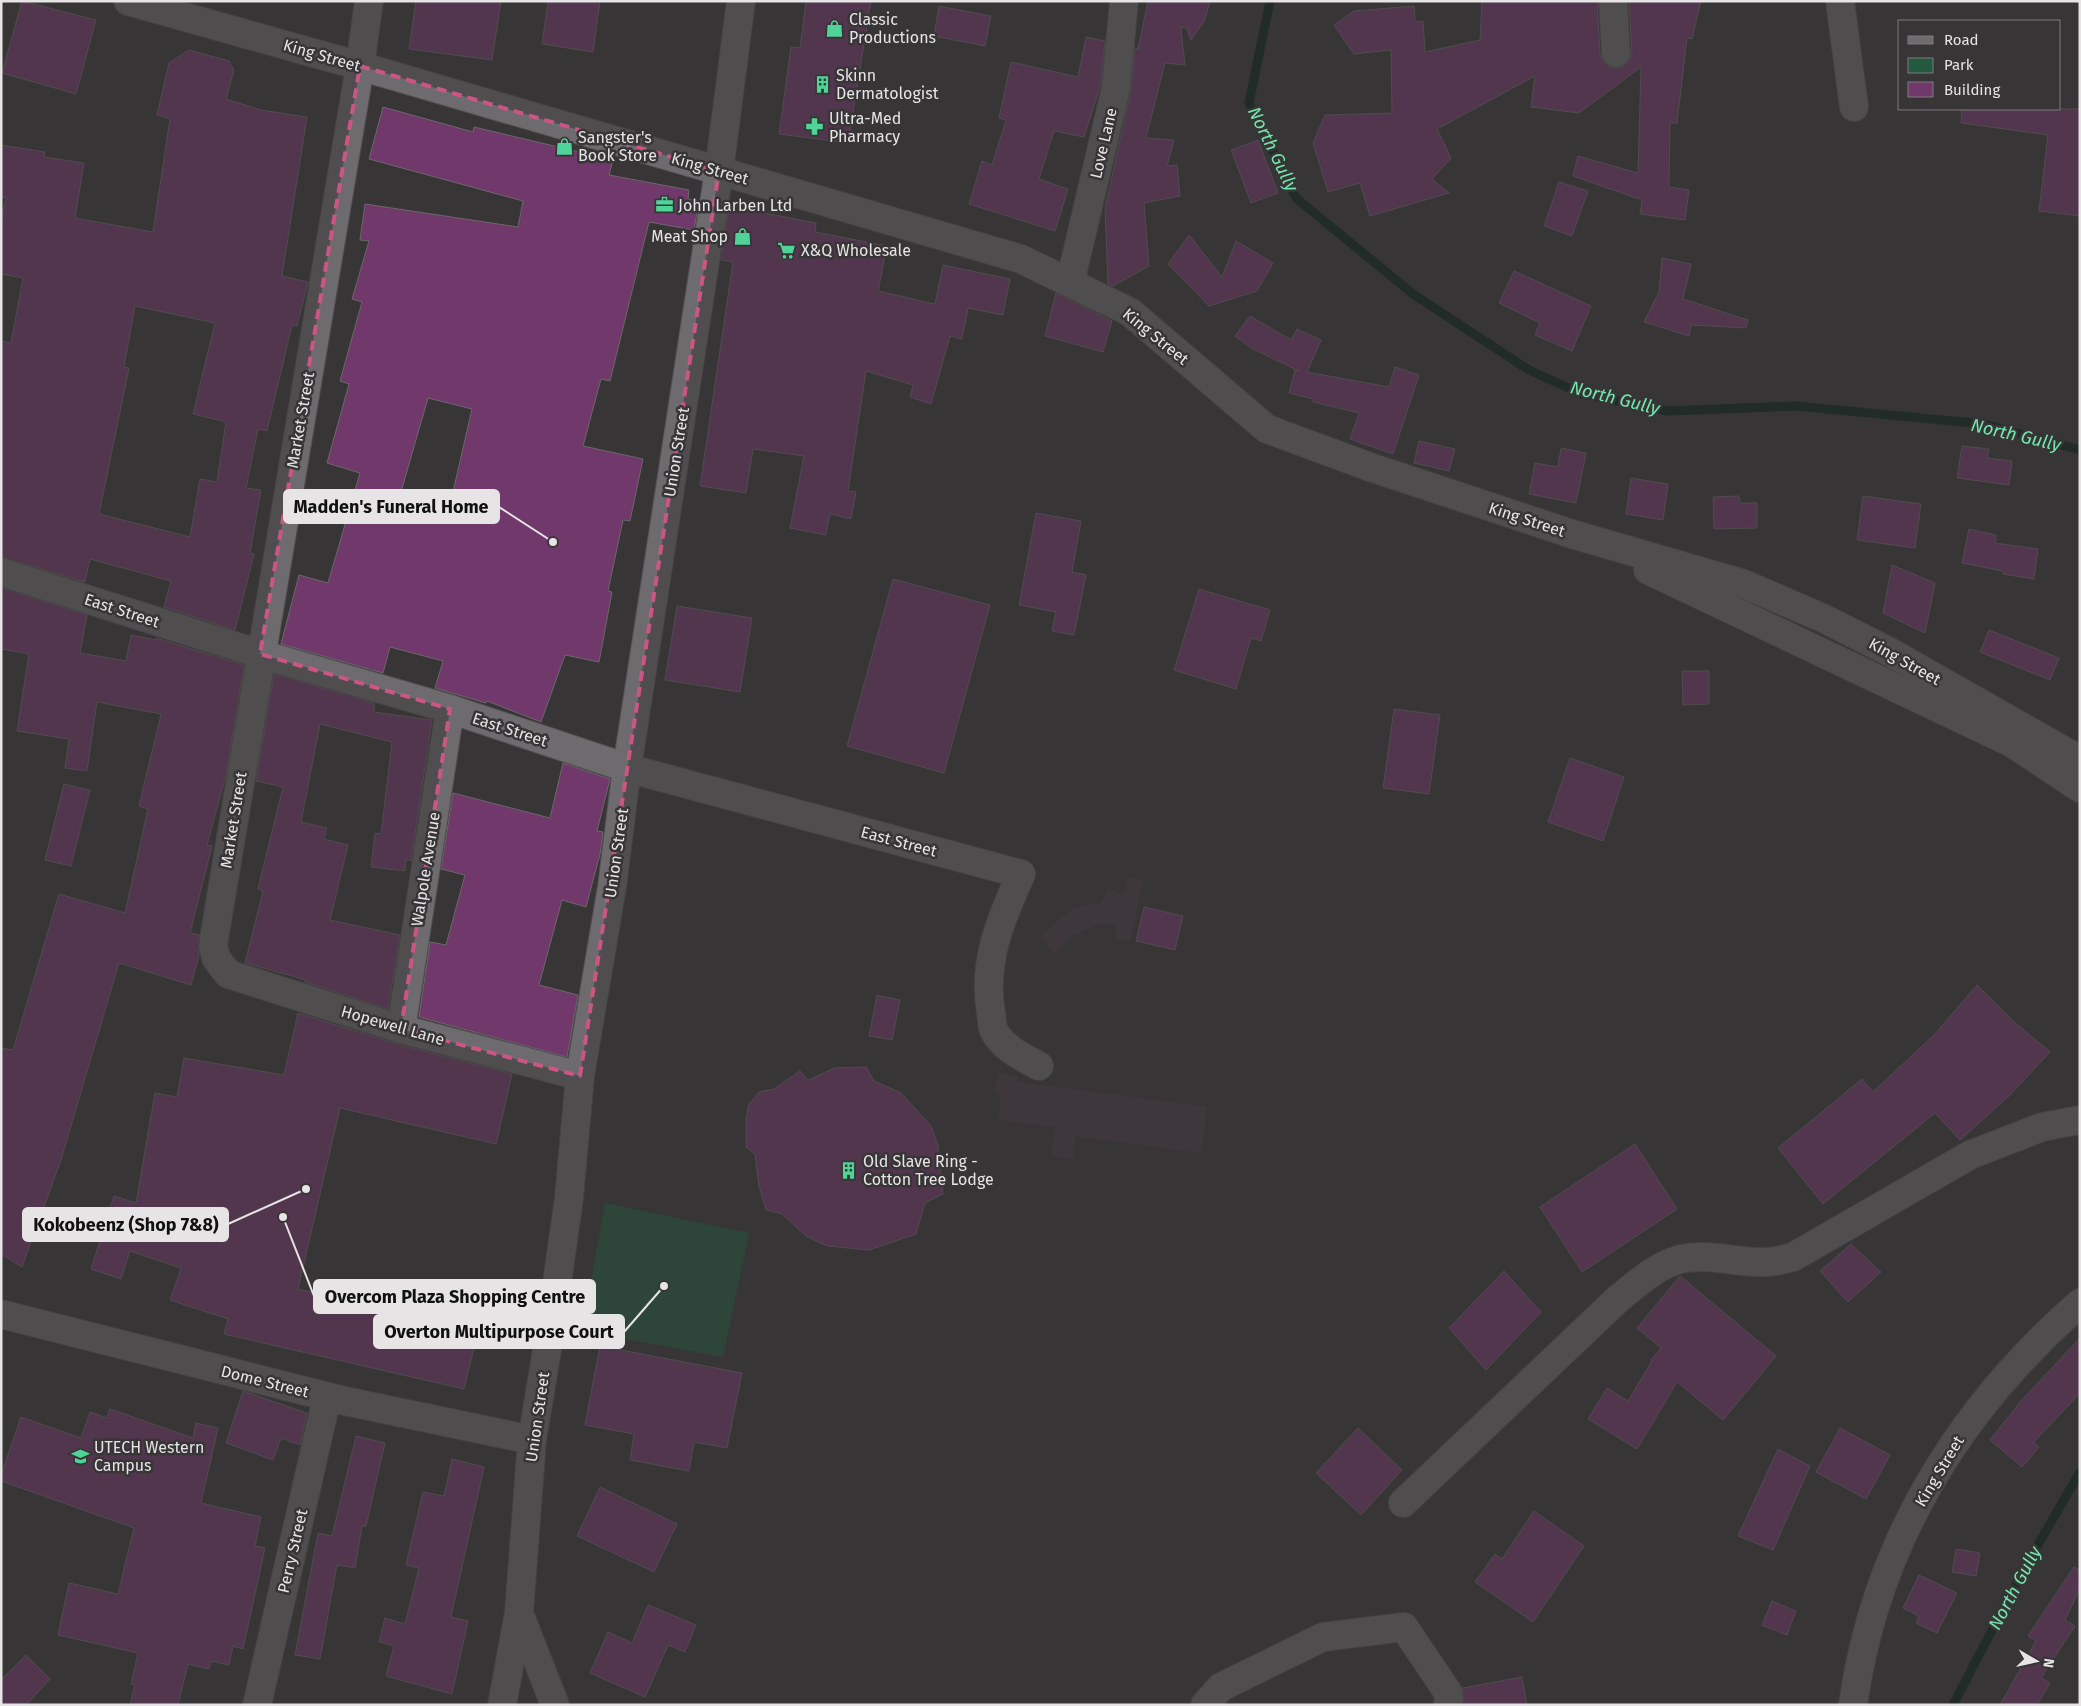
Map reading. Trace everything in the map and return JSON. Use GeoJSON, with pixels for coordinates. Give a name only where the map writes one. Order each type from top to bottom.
{"type":"FeatureCollection","features":[{"type":"Feature","properties":{"kind":"street","name":"King Street"},"geometry":{"type":"LineString","coordinates":[[128,1],[360,66],[1021,259],[1130,312],[1267,429],[1370,467],[1572,534],[1744,584],[1825,619],[1890,652],[2080,760]]}},
{"type":"Feature","properties":{"kind":"street","name":"Market Street"},"geometry":{"type":"LineString","coordinates":[[216,958],[213,945],[260,654],[360,66],[369,1]]}},
{"type":"Feature","properties":{"kind":"street","name":"Union Street"},"geometry":{"type":"LineString","coordinates":[[502,1705],[519,1614],[532,1440],[569,1198],[580,1076],[612,887],[627,768],[719,171],[741,1]]}},
{"type":"Feature","properties":{"kind":"street","name":"Love Lane"},"geometry":{"type":"LineString","coordinates":[[1070,283],[1116,88],[1124,1]]}},
{"type":"Feature","properties":{"kind":"street"},"geometry":{"type":"LineString","coordinates":[[1613,1],[1616,53]]}},
{"type":"Feature","properties":{"kind":"street"},"geometry":{"type":"LineString","coordinates":[[1840,1],[1854,106]]}},
{"type":"Feature","properties":{"kind":"street"},"geometry":{"type":"LineString","coordinates":[[1572,534],[2012,743],[2080,788]]}},
{"type":"Feature","properties":{"kind":"street","name":"East Street"},"geometry":{"type":"LineString","coordinates":[[1,572],[260,654],[450,709],[627,768],[1021,874],[997,928],[990,955],[988,998],[994,1031],[1012,1051],[1039,1066]]}},
{"type":"Feature","properties":{"kind":"street","name":"Walpole Avenue"},"geometry":{"type":"LineString","coordinates":[[401,1029],[450,709]]}},
{"type":"Feature","properties":{"kind":"street","name":"Hopewell Lane"},"geometry":{"type":"LineString","coordinates":[[216,958],[228,974],[401,1029],[580,1076]]}},
{"type":"Feature","properties":{"kind":"street"},"geometry":{"type":"LineString","coordinates":[[1403,1503],[1619,1298],[1656,1269],[1682,1259],[1706,1258],[1776,1262],[1794,1257],[1970,1155],[2042,1128],[2080,1120]]}},
{"type":"Feature","properties":{"kind":"street","name":"King Street"},"geometry":{"type":"LineString","coordinates":[[1853,1705],[1859,1660],[1888,1567],[1928,1483],[1982,1404],[2039,1339],[2080,1303]]}},
{"type":"Feature","properties":{"kind":"street","name":"Dome Street"},"geometry":{"type":"LineString","coordinates":[[3,1323],[327,1397],[532,1440]]}},
{"type":"Feature","properties":{"kind":"street","name":"Perry Street"},"geometry":{"type":"LineString","coordinates":[[257,1705],[327,1397]]}},
{"type":"Feature","properties":{"kind":"street"},"geometry":{"type":"LineString","coordinates":[[519,1614],[554,1705]]}},
{"type":"Feature","properties":{"kind":"street"},"geometry":{"type":"LineString","coordinates":[[1205,1705],[1221,1687],[1323,1638],[1404,1627],[1449,1694],[1448,1705]]}},
{"type":"Feature","properties":{"kind":"highlighted area"},"geometry":{"type":"Polygon","coordinates":[[[360,66],[719,171],[580,1076],[401,1029],[450,709],[260,654],[360,66]]]}},
{"type":"Feature","properties":{"kind":"shaded area"},"geometry":{"type":"Polygon","coordinates":[[[1129,876],[1143,882],[1130,941],[1116,939],[1115,925],[1106,924],[1096,925],[1070,937],[1054,953],[1040,937],[1073,908],[1101,903],[1109,889],[1123,895],[1129,876]]]}},
{"type":"Feature","properties":{"kind":"shaded area"},"geometry":{"type":"Polygon","coordinates":[[[998,1073],[1018,1076],[1017,1082],[1207,1107],[1201,1153],[1076,1136],[1073,1159],[1051,1156],[1055,1127],[998,1120],[1001,1095],[995,1093],[998,1073]]]}},
{"type":"Feature","properties":{"kind":"green space"},"geometry":{"type":"Polygon","coordinates":[[[605,1203],[749,1233],[723,1357],[582,1331],[605,1203]]]}},
{"type":"Feature","properties":{"kind":"building"},"geometry":{"type":"Polygon","coordinates":[[[22,1],[96,20],[76,94],[2,73],[22,1]]]}},
{"type":"Feature","properties":{"kind":"building"},"geometry":{"type":"Polygon","coordinates":[[[416,1],[501,1],[492,60],[409,49],[416,1]]]}},
{"type":"Feature","properties":{"kind":"building"},"geometry":{"type":"Polygon","coordinates":[[[548,1],[600,1],[593,52],[542,44],[548,1]]]}},
{"type":"Feature","properties":{"kind":"building"},"geometry":{"type":"Polygon","coordinates":[[[806,1],[871,1],[848,143],[779,134],[791,47],[800,48],[806,1]]]}},
{"type":"Feature","properties":{"kind":"building"},"geometry":{"type":"Polygon","coordinates":[[[1148,1],[1210,1],[1205,20],[1191,40],[1186,27],[1181,28],[1185,65],[1165,63],[1146,138],[1174,140],[1167,166],[1177,165],[1180,196],[1144,203],[1149,266],[1113,286],[1108,284],[1105,208],[1131,91],[1135,48],[1138,49],[1148,1]]]}},
{"type":"Feature","properties":{"kind":"building"},"geometry":{"type":"Polygon","coordinates":[[[1482,1],[1597,1],[1600,54],[1603,61],[1609,67],[1616,69],[1625,66],[1630,60],[1632,53],[1629,1],[1701,1],[1692,39],[1687,38],[1677,123],[1670,123],[1669,187],[1689,190],[1685,220],[1640,214],[1642,200],[1573,176],[1578,156],[1638,173],[1641,67],[1579,113],[1531,107],[1535,76],[1437,129],[1451,158],[1432,179],[1449,193],[1370,216],[1360,183],[1328,192],[1313,143],[1325,115],[1392,113],[1391,50],[1354,54],[1334,25],[1354,11],[1414,6],[1415,22],[1423,21],[1425,52],[1480,40],[1482,1]]]}},
{"type":"Feature","properties":{"kind":"building"},"geometry":{"type":"Polygon","coordinates":[[[939,6],[991,16],[985,46],[934,36],[939,6]]]}},
{"type":"Feature","properties":{"kind":"building"},"geometry":{"type":"Polygon","coordinates":[[[1086,37],[1105,41],[1101,84],[1084,137],[1054,131],[1039,179],[1068,189],[1055,231],[969,204],[982,161],[992,165],[1006,120],[999,118],[1011,62],[1078,77],[1086,37]]]}},
{"type":"Feature","properties":{"kind":"building"},"geometry":{"type":"Polygon","coordinates":[[[189,50],[229,61],[234,70],[226,99],[261,110],[307,117],[282,276],[308,282],[297,326],[292,325],[267,431],[258,429],[246,488],[261,490],[250,553],[254,554],[235,630],[164,607],[171,581],[90,559],[85,582],[1,557],[1,341],[11,343],[23,278],[1,274],[1,221],[6,198],[1,197],[1,145],[45,152],[44,157],[84,163],[75,218],[153,232],[170,119],[157,115],[169,63],[189,50]],[[135,306],[124,367],[129,368],[99,514],[190,537],[200,479],[217,482],[226,422],[193,414],[215,323],[135,306]]]}},
{"type":"Feature","properties":{"kind":"building"},"geometry":{"type":"Polygon","coordinates":[[[383,107],[473,132],[474,127],[613,160],[609,175],[689,190],[688,199],[699,201],[694,230],[649,222],[610,381],[601,379],[583,446],[643,459],[630,521],[623,520],[608,591],[612,592],[599,662],[565,655],[541,722],[487,701],[486,703],[435,688],[443,661],[390,647],[383,673],[281,644],[299,575],[328,583],[360,473],[327,463],[349,384],[340,381],[362,302],[352,299],[369,241],[360,240],[365,204],[518,227],[523,201],[369,159],[383,107]],[[428,398],[401,492],[450,505],[472,409],[428,398]]]}},
{"type":"Feature","properties":{"kind":"building"},"geometry":{"type":"Polygon","coordinates":[[[2080,109],[2080,216],[2039,211],[2048,135],[1961,123],[1962,110],[2080,109]]]}},
{"type":"Feature","properties":{"kind":"building"},"geometry":{"type":"Polygon","coordinates":[[[1258,140],[1278,193],[1251,203],[1231,150],[1258,140]]]}},
{"type":"Feature","properties":{"kind":"building"},"geometry":{"type":"Polygon","coordinates":[[[1559,182],[1588,191],[1572,236],[1544,226],[1559,182]]]}},
{"type":"Feature","properties":{"kind":"building"},"geometry":{"type":"Polygon","coordinates":[[[729,206],[816,223],[815,232],[887,246],[878,291],[935,304],[943,265],[1010,279],[1003,315],[968,308],[962,339],[950,336],[931,404],[910,397],[913,385],[866,371],[848,491],[856,492],[851,519],[830,514],[826,535],[790,528],[804,456],[753,449],[746,493],[700,486],[733,262],[721,260],[729,206]]]}},
{"type":"Feature","properties":{"kind":"building"},"geometry":{"type":"Polygon","coordinates":[[[1189,235],[1222,277],[1236,241],[1273,263],[1257,291],[1209,306],[1168,264],[1189,235]]]}},
{"type":"Feature","properties":{"kind":"building"},"geometry":{"type":"Polygon","coordinates":[[[1662,258],[1691,264],[1683,299],[1748,320],[1746,328],[1691,325],[1689,336],[1644,322],[1659,292],[1662,258]]]}},
{"type":"Feature","properties":{"kind":"building"},"geometry":{"type":"Polygon","coordinates":[[[1514,271],[1591,306],[1572,351],[1535,335],[1540,323],[1499,303],[1514,271]]]}},
{"type":"Feature","properties":{"kind":"building"},"geometry":{"type":"Polygon","coordinates":[[[1056,293],[1112,321],[1103,352],[1045,336],[1056,293]]]}},
{"type":"Feature","properties":{"kind":"building"},"geometry":{"type":"Polygon","coordinates":[[[1250,316],[1291,340],[1297,329],[1321,340],[1307,372],[1389,387],[1395,367],[1419,375],[1393,454],[1350,439],[1359,413],[1313,402],[1313,399],[1289,393],[1295,370],[1299,371],[1253,349],[1235,336],[1250,316]]]}},
{"type":"Feature","properties":{"kind":"building"},"geometry":{"type":"Polygon","coordinates":[[[1419,441],[1455,449],[1449,471],[1414,463],[1419,441]]]}},
{"type":"Feature","properties":{"kind":"building"},"geometry":{"type":"Polygon","coordinates":[[[1962,446],[1989,449],[1987,458],[2012,461],[2009,485],[1957,478],[1962,446]]]}},
{"type":"Feature","properties":{"kind":"building"},"geometry":{"type":"Polygon","coordinates":[[[1561,448],[1586,453],[1576,503],[1529,494],[1535,463],[1558,467],[1561,448]]]}},
{"type":"Feature","properties":{"kind":"building"},"geometry":{"type":"Polygon","coordinates":[[[1631,478],[1668,484],[1663,520],[1626,514],[1631,478]]]}},
{"type":"Feature","properties":{"kind":"building"},"geometry":{"type":"Polygon","coordinates":[[[1739,496],[1740,503],[1757,503],[1757,528],[1714,529],[1713,497],[1739,496]]]}},
{"type":"Feature","properties":{"kind":"building"},"geometry":{"type":"Polygon","coordinates":[[[1863,496],[1921,504],[1915,548],[1857,540],[1863,496]]]}},
{"type":"Feature","properties":{"kind":"building"},"geometry":{"type":"Polygon","coordinates":[[[1036,513],[1081,521],[1072,572],[1086,575],[1074,635],[1052,631],[1056,612],[1019,605],[1036,513]]]}},
{"type":"Feature","properties":{"kind":"building"},"geometry":{"type":"Polygon","coordinates":[[[1969,529],[1996,535],[1995,543],[2038,549],[2034,579],[2003,574],[2003,571],[1962,563],[1969,529]]]}},
{"type":"Feature","properties":{"kind":"building"},"geometry":{"type":"Polygon","coordinates":[[[1892,565],[1935,583],[1925,633],[1883,613],[1892,565]]]}},
{"type":"Feature","properties":{"kind":"building"},"geometry":{"type":"Polygon","coordinates":[[[893,579],[990,605],[944,773],[847,746],[893,579]]]}},
{"type":"Feature","properties":{"kind":"building"},"geometry":{"type":"Polygon","coordinates":[[[1,588],[87,615],[80,653],[126,661],[131,635],[156,640],[156,638],[244,665],[226,775],[207,845],[212,846],[190,933],[199,935],[199,956],[191,985],[119,963],[61,1160],[22,1267],[1,1254],[1,1048],[13,1050],[59,894],[125,913],[148,809],[139,806],[161,714],[97,702],[87,771],[65,768],[69,739],[17,731],[29,654],[1,649],[1,588]]]}},
{"type":"Feature","properties":{"kind":"building"},"geometry":{"type":"Polygon","coordinates":[[[1199,589],[1270,610],[1261,641],[1251,638],[1236,689],[1174,670],[1199,589]]]}},
{"type":"Feature","properties":{"kind":"building"},"geometry":{"type":"Polygon","coordinates":[[[677,606],[752,618],[740,692],[665,680],[677,606]]]}},
{"type":"Feature","properties":{"kind":"building"},"geometry":{"type":"Polygon","coordinates":[[[1989,630],[2059,658],[2050,680],[1980,652],[1989,630]]]}},
{"type":"Feature","properties":{"kind":"building"},"geometry":{"type":"Polygon","coordinates":[[[1682,671],[1709,671],[1709,704],[1683,705],[1682,671]]]}},
{"type":"Feature","properties":{"kind":"building"},"geometry":{"type":"Polygon","coordinates":[[[274,674],[374,703],[374,712],[432,720],[411,861],[406,859],[405,871],[371,867],[375,833],[381,834],[392,742],[320,724],[301,822],[327,828],[324,839],[348,845],[330,920],[400,935],[388,1009],[305,982],[306,980],[245,963],[263,891],[258,889],[283,787],[256,781],[274,674]]]}},
{"type":"Feature","properties":{"kind":"building"},"geometry":{"type":"Polygon","coordinates":[[[1394,709],[1440,715],[1429,794],[1383,788],[1394,709]]]}},
{"type":"Feature","properties":{"kind":"building"},"geometry":{"type":"Polygon","coordinates":[[[1570,758],[1624,777],[1603,841],[1548,822],[1570,758]]]}},
{"type":"Feature","properties":{"kind":"building"},"geometry":{"type":"Polygon","coordinates":[[[563,763],[610,779],[597,831],[603,832],[600,854],[586,907],[562,900],[539,985],[578,995],[567,1057],[419,1017],[430,942],[446,945],[465,875],[441,869],[453,793],[550,818],[563,763]]]}},
{"type":"Feature","properties":{"kind":"building"},"geometry":{"type":"Polygon","coordinates":[[[64,784],[90,790],[71,866],[45,860],[64,784]]]}},
{"type":"Feature","properties":{"kind":"building"},"geometry":{"type":"Polygon","coordinates":[[[1144,907],[1183,916],[1175,950],[1136,941],[1144,907]]]}},
{"type":"Feature","properties":{"kind":"building"},"geometry":{"type":"Polygon","coordinates":[[[1977,985],[2012,1020],[2050,1052],[2010,1095],[1960,1140],[1935,1113],[1823,1204],[1778,1148],[1862,1079],[1873,1092],[1935,1034],[1977,985]]]}},
{"type":"Feature","properties":{"kind":"building"},"geometry":{"type":"Polygon","coordinates":[[[877,995],[900,1000],[892,1040],[869,1036],[877,995]]]}},
{"type":"Feature","properties":{"kind":"building"},"geometry":{"type":"Polygon","coordinates":[[[298,1013],[397,1044],[512,1074],[496,1144],[340,1108],[298,1289],[478,1331],[464,1389],[224,1334],[228,1319],[170,1300],[181,1268],[130,1251],[121,1279],[91,1269],[114,1196],[136,1203],[155,1093],[177,1097],[184,1058],[284,1075],[298,1013]]]}},
{"type":"Feature","properties":{"kind":"building","name":"Old Slave Ring - Cotton Tree Lodge"},"geometry":{"type":"Polygon","coordinates":[[[866,1067],[874,1081],[901,1093],[931,1126],[938,1145],[943,1194],[925,1203],[916,1234],[869,1250],[827,1246],[806,1236],[782,1214],[766,1210],[759,1186],[755,1154],[746,1147],[746,1119],[749,1104],[759,1092],[774,1089],[800,1071],[808,1080],[835,1068],[866,1067]]]}},
{"type":"Feature","properties":{"kind":"building"},"geometry":{"type":"Polygon","coordinates":[[[1635,1144],[1677,1209],[1582,1272],[1540,1207],[1635,1144]]]}},
{"type":"Feature","properties":{"kind":"building"},"geometry":{"type":"Polygon","coordinates":[[[1851,1244],[1881,1272],[1848,1302],[1820,1271],[1851,1244]]]}},
{"type":"Feature","properties":{"kind":"building"},"geometry":{"type":"Polygon","coordinates":[[[1504,1271],[1541,1312],[1486,1370],[1449,1328],[1504,1271]]]}},
{"type":"Feature","properties":{"kind":"building"},"geometry":{"type":"Polygon","coordinates":[[[1680,1276],[1776,1356],[1723,1420],[1677,1382],[1637,1449],[1588,1419],[1607,1388],[1628,1401],[1651,1360],[1661,1348],[1637,1328],[1680,1276]]]}},
{"type":"Feature","properties":{"kind":"building"},"geometry":{"type":"Polygon","coordinates":[[[2080,1338],[2080,1393],[2034,1442],[2039,1447],[2022,1467],[1990,1440],[2021,1401],[2080,1338]]]}},
{"type":"Feature","properties":{"kind":"building"},"geometry":{"type":"Polygon","coordinates":[[[600,1346],[742,1373],[727,1448],[694,1442],[689,1471],[630,1460],[634,1434],[585,1425],[600,1346]]]}},
{"type":"Feature","properties":{"kind":"building"},"geometry":{"type":"Polygon","coordinates":[[[243,1391],[307,1413],[300,1445],[281,1438],[273,1460],[226,1443],[243,1391]]]}},
{"type":"Feature","properties":{"kind":"building"},"geometry":{"type":"Polygon","coordinates":[[[110,1409],[193,1438],[196,1423],[218,1428],[201,1503],[261,1517],[255,1546],[265,1548],[243,1649],[233,1646],[229,1665],[211,1661],[209,1669],[188,1664],[178,1705],[130,1705],[135,1685],[131,1684],[138,1653],[58,1635],[69,1583],[118,1594],[134,1528],[1,1481],[1,1475],[21,1417],[81,1438],[90,1412],[107,1418],[110,1409]]]}},
{"type":"Feature","properties":{"kind":"building"},"geometry":{"type":"Polygon","coordinates":[[[1358,1428],[1402,1470],[1361,1515],[1316,1473],[1358,1428]]]}},
{"type":"Feature","properties":{"kind":"building"},"geometry":{"type":"Polygon","coordinates":[[[1840,1428],[1890,1455],[1866,1499],[1816,1472],[1840,1428]]]}},
{"type":"Feature","properties":{"kind":"building"},"geometry":{"type":"Polygon","coordinates":[[[356,1436],[385,1443],[366,1526],[362,1526],[355,1568],[337,1565],[320,1659],[295,1655],[318,1533],[332,1536],[356,1436]]]}},
{"type":"Feature","properties":{"kind":"building"},"geometry":{"type":"Polygon","coordinates":[[[1778,1449],[1810,1466],[1773,1550],[1738,1536],[1778,1449]]]}},
{"type":"Feature","properties":{"kind":"building"},"geometry":{"type":"Polygon","coordinates":[[[452,1459],[484,1467],[451,1617],[468,1621],[452,1694],[386,1676],[394,1646],[379,1642],[385,1618],[405,1624],[419,1568],[406,1565],[423,1492],[444,1496],[452,1459]]]}},
{"type":"Feature","properties":{"kind":"building"},"geometry":{"type":"Polygon","coordinates":[[[600,1487],[677,1524],[654,1572],[577,1536],[600,1487]]]}},
{"type":"Feature","properties":{"kind":"building"},"geometry":{"type":"Polygon","coordinates":[[[1534,1511],[1584,1546],[1533,1622],[1475,1582],[1495,1554],[1502,1559],[1534,1511]]]}},
{"type":"Feature","properties":{"kind":"building"},"geometry":{"type":"Polygon","coordinates":[[[1956,1549],[1980,1553],[1976,1576],[1952,1572],[1956,1549]]]}},
{"type":"Feature","properties":{"kind":"building"},"geometry":{"type":"Polygon","coordinates":[[[2074,1567],[2080,1570],[2080,1589],[2065,1620],[2075,1626],[2041,1678],[2050,1683],[2037,1705],[2000,1705],[2036,1641],[2028,1636],[2074,1567]]]}},
{"type":"Feature","properties":{"kind":"building"},"geometry":{"type":"Polygon","coordinates":[[[1919,1575],[1957,1593],[1937,1633],[1916,1623],[1919,1616],[1903,1608],[1919,1575]]]}},
{"type":"Feature","properties":{"kind":"building"},"geometry":{"type":"Polygon","coordinates":[[[1772,1601],[1796,1611],[1787,1635],[1762,1625],[1772,1601]]]}},
{"type":"Feature","properties":{"kind":"building"},"geometry":{"type":"Polygon","coordinates":[[[648,1605],[696,1625],[685,1652],[668,1645],[645,1697],[590,1673],[608,1632],[632,1643],[648,1605]]]}},
{"type":"Feature","properties":{"kind":"building"},"geometry":{"type":"Polygon","coordinates":[[[26,1655],[50,1679],[26,1705],[1,1705],[1,1680],[26,1655]]]}},
{"type":"Feature","properties":{"kind":"building"},"geometry":{"type":"Polygon","coordinates":[[[1522,1677],[1527,1705],[1464,1705],[1463,1688],[1522,1677]]]}},
{"type":"Feature","properties":{"kind":"waterway","name":"North Gully"},"geometry":{"type":"LineString","coordinates":[[1270,1],[1249,103],[1296,198],[1413,294],[1529,370],[1582,394],[1668,411],[1796,406],[1984,424],[2080,450]]}},
{"type":"Feature","properties":{"kind":"waterway","name":"North Gully"},"geometry":{"type":"LineString","coordinates":[[1953,1705],[2025,1567],[2080,1472]]}},
{"type":"Feature","properties":{"kind":"place","name":"Classic Productions"},"geometry":{"type":"Point","coordinates":[835,28]}},
{"type":"Feature","properties":{"kind":"place","name":"Skinn Dermatologist"},"geometry":{"type":"Point","coordinates":[822,84]}},
{"type":"Feature","properties":{"kind":"place","name":"Ultra-Med Pharmacy"},"geometry":{"type":"Point","coordinates":[815,127]}},
{"type":"Feature","properties":{"kind":"place","name":"Sangster's Book Store"},"geometry":{"type":"Point","coordinates":[564,146]}},
{"type":"Feature","properties":{"kind":"place","name":"John Larben Ltd"},"geometry":{"type":"Point","coordinates":[664,205]}},
{"type":"Feature","properties":{"kind":"place","name":"Meat Shop"},"geometry":{"type":"Point","coordinates":[742,236]}},
{"type":"Feature","properties":{"kind":"place","name":"X&Q Wholesale"},"geometry":{"type":"Point","coordinates":[787,250]}},
{"type":"Feature","properties":{"kind":"place","name":"Madden's Funeral Home"},"geometry":{"type":"Point","coordinates":[553,542]}},
{"type":"Feature","properties":{"kind":"place","name":"Old Slave Ring - Cotton Tree Lodge"},"geometry":{"type":"Point","coordinates":[849,1170]}},
{"type":"Feature","properties":{"kind":"place","name":"Kokobeenz (Shop 7&8)"},"geometry":{"type":"Point","coordinates":[306,1189]}},
{"type":"Feature","properties":{"kind":"place","name":"Overcom Plaza Shopping Centre"},"geometry":{"type":"Point","coordinates":[283,1217]}},
{"type":"Feature","properties":{"kind":"place","name":"Overton Multipurpose Court"},"geometry":{"type":"Point","coordinates":[664,1286]}},
{"type":"Feature","properties":{"kind":"place","name":"UTECH Western Campus"},"geometry":{"type":"Point","coordinates":[80,1456]}}]}
